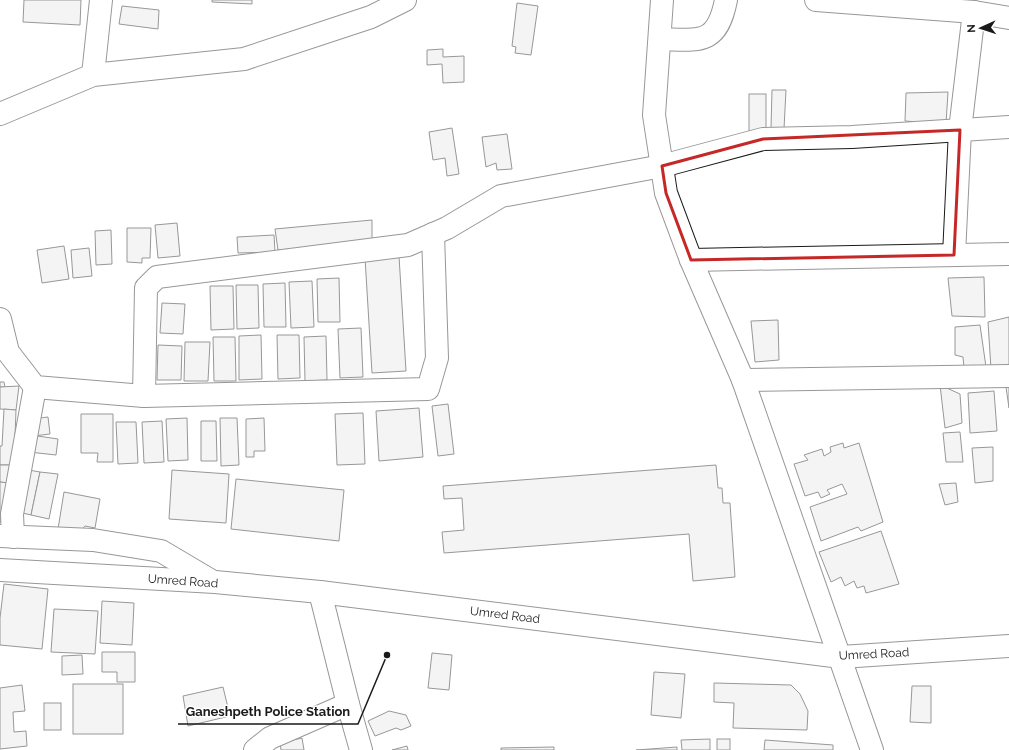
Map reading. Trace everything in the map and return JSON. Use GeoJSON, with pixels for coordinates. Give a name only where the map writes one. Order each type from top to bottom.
{"type":"FeatureCollection","features":[{"type":"Feature","properties":{"kind":"street"},"geometry":{"type":"LineString","coordinates":[[93,75],[101,0]]}},
{"type":"Feature","properties":{"kind":"street"},"geometry":{"type":"LineString","coordinates":[[0,114],[93,75],[244,59],[371,17],[405,0]]}},
{"type":"Feature","properties":{"kind":"street"},"geometry":{"type":"LineString","coordinates":[[662,0],[654,115],[666,193],[691,260],[743,380],[841,657],[870,748]]}},
{"type":"Feature","properties":{"kind":"street"},"geometry":{"type":"LineString","coordinates":[[660,39],[700,39],[709,35],[720,21],[726,0]]}},
{"type":"Feature","properties":{"kind":"street"},"geometry":{"type":"LineString","coordinates":[[816,0],[974,12],[1009,18]]}},
{"type":"Feature","properties":{"kind":"street"},"geometry":{"type":"LineString","coordinates":[[954,255],[960,130],[974,12]]}},
{"type":"Feature","properties":{"kind":"street"},"geometry":{"type":"LineString","coordinates":[[144,396],[146,288],[157,277],[408,245],[447,228],[501,196],[662,166],[763,139],[852,137],[1009,127]]}},
{"type":"Feature","properties":{"kind":"street"},"geometry":{"type":"LineString","coordinates":[[0,319],[8,352],[35,387],[144,396],[428,389],[437,358],[433,234]]}},
{"type":"Feature","properties":{"kind":"street"},"geometry":{"type":"LineString","coordinates":[[691,260],[1009,254]]}},
{"type":"Feature","properties":{"kind":"street"},"geometry":{"type":"LineString","coordinates":[[743,380],[1009,376]]}},
{"type":"Feature","properties":{"kind":"street"},"geometry":{"type":"LineString","coordinates":[[35,387],[12,514],[6,536],[93,540],[162,552],[215,582]]}},
{"type":"Feature","properties":{"kind":"street","name":"Umred Road"},"geometry":{"type":"LineString","coordinates":[[0,570],[215,582],[320,592],[841,657],[1009,646]]}},
{"type":"Feature","properties":{"kind":"street"},"geometry":{"type":"LineString","coordinates":[[320,592],[361,750]]}},
{"type":"Feature","properties":{"kind":"street"},"geometry":{"type":"LineString","coordinates":[[258,749],[270,738],[348,704]]}},
{"type":"Feature","properties":{"kind":"highlighted area"},"geometry":{"type":"Polygon","coordinates":[[[960,130],[954,255],[691,260],[666,193],[662,166],[763,139],[960,130]]]}},
{"type":"Feature","properties":{"kind":"building"},"geometry":{"type":"Polygon","coordinates":[[[24,0],[81,0],[80,25],[23,22],[24,0]]]}},
{"type":"Feature","properties":{"kind":"building"},"geometry":{"type":"Polygon","coordinates":[[[212,0],[252,0],[252,4],[212,2],[212,0]]]}},
{"type":"Feature","properties":{"kind":"building"},"geometry":{"type":"Polygon","coordinates":[[[517,3],[538,6],[531,55],[515,53],[516,47],[512,46],[517,3]]]}},
{"type":"Feature","properties":{"kind":"building"},"geometry":{"type":"Polygon","coordinates":[[[122,6],[159,10],[158,29],[119,24],[122,6]]]}},
{"type":"Feature","properties":{"kind":"building"},"geometry":{"type":"Polygon","coordinates":[[[443,49],[443,57],[464,56],[464,82],[443,83],[442,64],[427,65],[427,50],[443,49]]]}},
{"type":"Feature","properties":{"kind":"building"},"geometry":{"type":"Polygon","coordinates":[[[772,90],[786,90],[784,129],[771,128],[772,90]]]}},
{"type":"Feature","properties":{"kind":"building"},"geometry":{"type":"Polygon","coordinates":[[[948,92],[946,124],[905,121],[906,93],[948,92]]]}},
{"type":"Feature","properties":{"kind":"building"},"geometry":{"type":"Polygon","coordinates":[[[749,94],[766,94],[766,134],[749,134],[749,94]]]}},
{"type":"Feature","properties":{"kind":"building"},"geometry":{"type":"Polygon","coordinates":[[[452,128],[459,174],[447,176],[445,158],[433,160],[429,132],[452,128]]]}},
{"type":"Feature","properties":{"kind":"building"},"geometry":{"type":"Polygon","coordinates":[[[507,134],[512,169],[497,170],[496,163],[486,167],[482,137],[507,134]]]}},
{"type":"Feature","properties":{"kind":"building"},"geometry":{"type":"Polygon","coordinates":[[[372,220],[372,242],[278,250],[275,229],[372,220]]]}},
{"type":"Feature","properties":{"kind":"building"},"geometry":{"type":"Polygon","coordinates":[[[177,223],[180,256],[158,258],[155,225],[177,223]]]}},
{"type":"Feature","properties":{"kind":"building"},"geometry":{"type":"Polygon","coordinates":[[[127,228],[151,228],[150,258],[142,258],[142,263],[127,262],[127,228]]]}},
{"type":"Feature","properties":{"kind":"building"},"geometry":{"type":"Polygon","coordinates":[[[111,230],[112,264],[96,265],[95,231],[111,230]]]}},
{"type":"Feature","properties":{"kind":"building"},"geometry":{"type":"Polygon","coordinates":[[[274,235],[275,252],[238,253],[237,237],[274,235]]]}},
{"type":"Feature","properties":{"kind":"building"},"geometry":{"type":"Polygon","coordinates":[[[64,246],[69,279],[42,283],[37,250],[64,246]]]}},
{"type":"Feature","properties":{"kind":"building"},"geometry":{"type":"Polygon","coordinates":[[[89,248],[92,276],[73,278],[71,250],[89,248]]]}},
{"type":"Feature","properties":{"kind":"building"},"geometry":{"type":"Polygon","coordinates":[[[399,256],[406,371],[372,373],[365,258],[399,256]]]}},
{"type":"Feature","properties":{"kind":"building"},"geometry":{"type":"Polygon","coordinates":[[[984,277],[985,317],[952,316],[948,278],[984,277]]]}},
{"type":"Feature","properties":{"kind":"building"},"geometry":{"type":"Polygon","coordinates":[[[339,278],[340,322],[318,322],[317,279],[339,278]]]}},
{"type":"Feature","properties":{"kind":"building"},"geometry":{"type":"Polygon","coordinates":[[[312,281],[314,327],[291,328],[289,282],[312,281]]]}},
{"type":"Feature","properties":{"kind":"building"},"geometry":{"type":"Polygon","coordinates":[[[285,283],[286,327],[264,327],[263,284],[285,283]]]}},
{"type":"Feature","properties":{"kind":"building"},"geometry":{"type":"Polygon","coordinates":[[[236,285],[258,285],[259,328],[237,329],[236,285]]]}},
{"type":"Feature","properties":{"kind":"building"},"geometry":{"type":"Polygon","coordinates":[[[210,286],[233,286],[234,329],[211,330],[210,286]]]}},
{"type":"Feature","properties":{"kind":"building"},"geometry":{"type":"Polygon","coordinates":[[[162,303],[185,304],[183,334],[160,333],[162,303]]]}},
{"type":"Feature","properties":{"kind":"building"},"geometry":{"type":"Polygon","coordinates":[[[1009,317],[1009,368],[991,369],[988,322],[1009,317]]]}},
{"type":"Feature","properties":{"kind":"building"},"geometry":{"type":"Polygon","coordinates":[[[778,320],[779,360],[755,362],[751,321],[778,320]]]}},
{"type":"Feature","properties":{"kind":"building"},"geometry":{"type":"Polygon","coordinates":[[[980,325],[986,367],[964,368],[963,357],[955,355],[955,327],[980,325]]]}},
{"type":"Feature","properties":{"kind":"building"},"geometry":{"type":"Polygon","coordinates":[[[361,328],[363,377],[340,378],[338,329],[361,328]]]}},
{"type":"Feature","properties":{"kind":"building"},"geometry":{"type":"Polygon","coordinates":[[[261,335],[262,379],[239,380],[239,336],[261,335]]]}},
{"type":"Feature","properties":{"kind":"building"},"geometry":{"type":"Polygon","coordinates":[[[277,335],[299,335],[300,378],[278,379],[277,335]]]}},
{"type":"Feature","properties":{"kind":"building"},"geometry":{"type":"Polygon","coordinates":[[[326,336],[327,380],[305,381],[304,337],[326,336]]]}},
{"type":"Feature","properties":{"kind":"building"},"geometry":{"type":"Polygon","coordinates":[[[213,337],[235,337],[236,381],[214,381],[213,337]]]}},
{"type":"Feature","properties":{"kind":"building"},"geometry":{"type":"Polygon","coordinates":[[[185,342],[210,342],[208,381],[184,381],[185,342]]]}},
{"type":"Feature","properties":{"kind":"building"},"geometry":{"type":"Polygon","coordinates":[[[158,345],[182,346],[181,380],[157,380],[158,345]]]}},
{"type":"Feature","properties":{"kind":"building"},"geometry":{"type":"Polygon","coordinates":[[[0,382],[4,382],[5,387],[0,387],[0,382]]]}},
{"type":"Feature","properties":{"kind":"building"},"geometry":{"type":"Polygon","coordinates":[[[940,385],[960,394],[962,423],[945,428],[940,385]]]}},
{"type":"Feature","properties":{"kind":"building"},"geometry":{"type":"Polygon","coordinates":[[[19,386],[16,410],[0,409],[0,387],[19,386]]]}},
{"type":"Feature","properties":{"kind":"building"},"geometry":{"type":"Polygon","coordinates":[[[1006,387],[1009,387],[1009,408],[1006,387]]]}},
{"type":"Feature","properties":{"kind":"building"},"geometry":{"type":"Polygon","coordinates":[[[994,391],[997,431],[970,433],[968,393],[994,391]]]}},
{"type":"Feature","properties":{"kind":"building"},"geometry":{"type":"Polygon","coordinates":[[[448,404],[454,454],[438,456],[432,406],[448,404]]]}},
{"type":"Feature","properties":{"kind":"building"},"geometry":{"type":"Polygon","coordinates":[[[419,408],[423,457],[379,461],[376,411],[419,408]]]}},
{"type":"Feature","properties":{"kind":"building"},"geometry":{"type":"Polygon","coordinates":[[[4,409],[16,410],[14,465],[0,465],[0,446],[2,446],[4,409]]]}},
{"type":"Feature","properties":{"kind":"building"},"geometry":{"type":"Polygon","coordinates":[[[363,413],[365,464],[337,465],[335,414],[363,413]]]}},
{"type":"Feature","properties":{"kind":"building"},"geometry":{"type":"Polygon","coordinates":[[[81,414],[113,414],[113,462],[97,462],[98,453],[81,453],[81,414]]]}},
{"type":"Feature","properties":{"kind":"building"},"geometry":{"type":"Polygon","coordinates":[[[48,417],[50,434],[33,436],[32,419],[48,417]]]}},
{"type":"Feature","properties":{"kind":"building"},"geometry":{"type":"Polygon","coordinates":[[[187,418],[188,460],[168,461],[166,419],[187,418]]]}},
{"type":"Feature","properties":{"kind":"building"},"geometry":{"type":"Polygon","coordinates":[[[220,418],[237,418],[239,465],[221,466],[220,418]]]}},
{"type":"Feature","properties":{"kind":"building"},"geometry":{"type":"Polygon","coordinates":[[[264,418],[265,451],[254,451],[254,457],[246,457],[246,419],[264,418]]]}},
{"type":"Feature","properties":{"kind":"building"},"geometry":{"type":"Polygon","coordinates":[[[162,421],[164,462],[144,463],[142,422],[162,421]]]}},
{"type":"Feature","properties":{"kind":"building"},"geometry":{"type":"Polygon","coordinates":[[[201,421],[216,421],[217,461],[201,461],[201,421]]]}},
{"type":"Feature","properties":{"kind":"building"},"geometry":{"type":"Polygon","coordinates":[[[116,422],[136,422],[138,463],[118,464],[116,422]]]}},
{"type":"Feature","properties":{"kind":"building"},"geometry":{"type":"Polygon","coordinates":[[[960,432],[963,462],[946,462],[943,433],[960,432]]]}},
{"type":"Feature","properties":{"kind":"building"},"geometry":{"type":"Polygon","coordinates":[[[31,435],[58,439],[56,455],[29,452],[31,435]]]}},
{"type":"Feature","properties":{"kind":"building"},"geometry":{"type":"Polygon","coordinates":[[[843,443],[844,448],[859,443],[883,522],[861,531],[858,527],[821,541],[810,507],[847,494],[842,484],[827,490],[830,494],[821,498],[818,492],[805,496],[794,464],[808,460],[804,455],[822,449],[824,456],[831,452],[830,447],[843,443]]]}},
{"type":"Feature","properties":{"kind":"building"},"geometry":{"type":"Polygon","coordinates":[[[993,447],[993,481],[975,483],[972,448],[993,447]]]}},
{"type":"Feature","properties":{"kind":"building"},"geometry":{"type":"Polygon","coordinates":[[[0,465],[14,465],[9,483],[0,482],[0,465]]]}},
{"type":"Feature","properties":{"kind":"building"},"geometry":{"type":"Polygon","coordinates":[[[716,465],[718,488],[722,488],[723,503],[730,503],[735,577],[693,581],[689,534],[444,553],[442,532],[464,530],[462,498],[444,499],[443,486],[716,465]]]}},
{"type":"Feature","properties":{"kind":"building"},"geometry":{"type":"Polygon","coordinates":[[[23,469],[40,472],[31,515],[14,511],[23,469]]]}},
{"type":"Feature","properties":{"kind":"building"},"geometry":{"type":"Polygon","coordinates":[[[172,470],[229,474],[226,523],[169,519],[172,470]]]}},
{"type":"Feature","properties":{"kind":"building"},"geometry":{"type":"Polygon","coordinates":[[[40,472],[58,474],[49,519],[31,515],[40,472]]]}},
{"type":"Feature","properties":{"kind":"building"},"geometry":{"type":"Polygon","coordinates":[[[236,479],[344,490],[339,541],[231,529],[236,479]]]}},
{"type":"Feature","properties":{"kind":"building"},"geometry":{"type":"Polygon","coordinates":[[[0,482],[9,483],[5,522],[0,522],[0,482]]]}},
{"type":"Feature","properties":{"kind":"building"},"geometry":{"type":"Polygon","coordinates":[[[956,483],[958,502],[945,505],[939,484],[956,483]]]}},
{"type":"Feature","properties":{"kind":"building"},"geometry":{"type":"Polygon","coordinates":[[[64,492],[100,499],[95,528],[85,526],[80,532],[58,529],[64,492]]]}},
{"type":"Feature","properties":{"kind":"building"},"geometry":{"type":"Polygon","coordinates":[[[881,531],[899,584],[866,593],[864,586],[857,588],[854,581],[845,586],[841,577],[831,582],[819,552],[881,531]]]}},
{"type":"Feature","properties":{"kind":"building"},"geometry":{"type":"Polygon","coordinates":[[[4,584],[48,589],[42,649],[0,645],[0,618],[4,584]]]}},
{"type":"Feature","properties":{"kind":"building"},"geometry":{"type":"Polygon","coordinates":[[[102,601],[134,603],[132,645],[100,643],[102,601]]]}},
{"type":"Feature","properties":{"kind":"building"},"geometry":{"type":"Polygon","coordinates":[[[54,609],[98,611],[95,654],[51,652],[54,609]]]}},
{"type":"Feature","properties":{"kind":"building"},"geometry":{"type":"Polygon","coordinates":[[[102,652],[135,652],[135,682],[117,682],[117,672],[102,672],[102,652]]]}},
{"type":"Feature","properties":{"kind":"building"},"geometry":{"type":"Polygon","coordinates":[[[432,653],[452,655],[449,690],[428,688],[432,653]]]}},
{"type":"Feature","properties":{"kind":"building"},"geometry":{"type":"Polygon","coordinates":[[[82,655],[83,674],[62,675],[62,656],[82,655]]]}},
{"type":"Feature","properties":{"kind":"building"},"geometry":{"type":"Polygon","coordinates":[[[654,672],[685,674],[681,718],[651,715],[654,672]]]}},
{"type":"Feature","properties":{"kind":"building"},"geometry":{"type":"Polygon","coordinates":[[[714,683],[791,685],[800,694],[808,711],[807,730],[733,728],[734,703],[714,702],[714,683]]]}},
{"type":"Feature","properties":{"kind":"building"},"geometry":{"type":"Polygon","coordinates":[[[73,684],[123,684],[123,734],[73,734],[73,684]]]}},
{"type":"Feature","properties":{"kind":"building"},"geometry":{"type":"Polygon","coordinates":[[[22,685],[25,711],[13,712],[14,732],[26,731],[27,746],[0,749],[0,688],[22,685]]]}},
{"type":"Feature","properties":{"kind":"building"},"geometry":{"type":"Polygon","coordinates":[[[912,686],[931,686],[931,723],[910,722],[912,686]]]}},
{"type":"Feature","properties":{"kind":"building"},"geometry":{"type":"Polygon","coordinates":[[[223,687],[230,716],[188,726],[183,696],[223,687]]]}},
{"type":"Feature","properties":{"kind":"building"},"geometry":{"type":"Polygon","coordinates":[[[44,703],[61,703],[61,730],[44,730],[44,703]]]}},
{"type":"Feature","properties":{"kind":"building"},"geometry":{"type":"Polygon","coordinates":[[[389,711],[406,715],[411,726],[401,730],[396,728],[375,736],[368,721],[389,711]]]}},
{"type":"Feature","properties":{"kind":"building"},"geometry":{"type":"Polygon","coordinates":[[[302,738],[304,750],[281,750],[280,743],[302,738]]]}},
{"type":"Feature","properties":{"kind":"building"},"geometry":{"type":"Polygon","coordinates":[[[710,739],[710,750],[682,750],[681,740],[710,739]]]}},
{"type":"Feature","properties":{"kind":"building"},"geometry":{"type":"Polygon","coordinates":[[[717,739],[730,739],[730,750],[717,750],[717,739]]]}},
{"type":"Feature","properties":{"kind":"building"},"geometry":{"type":"Polygon","coordinates":[[[765,740],[833,745],[833,750],[764,750],[765,740]]]}},
{"type":"Feature","properties":{"kind":"building"},"geometry":{"type":"Polygon","coordinates":[[[407,746],[408,750],[392,750],[407,746]]]}},
{"type":"Feature","properties":{"kind":"building"},"geometry":{"type":"Polygon","coordinates":[[[554,747],[554,750],[501,750],[501,748],[554,747]]]}},
{"type":"Feature","properties":{"kind":"building"},"geometry":{"type":"Polygon","coordinates":[[[677,747],[677,750],[636,750],[677,747]]]}},
{"type":"Feature","properties":{"kind":"place","name":"Ganeshpeth Police Station"},"geometry":{"type":"Point","coordinates":[387,655]}}]}
